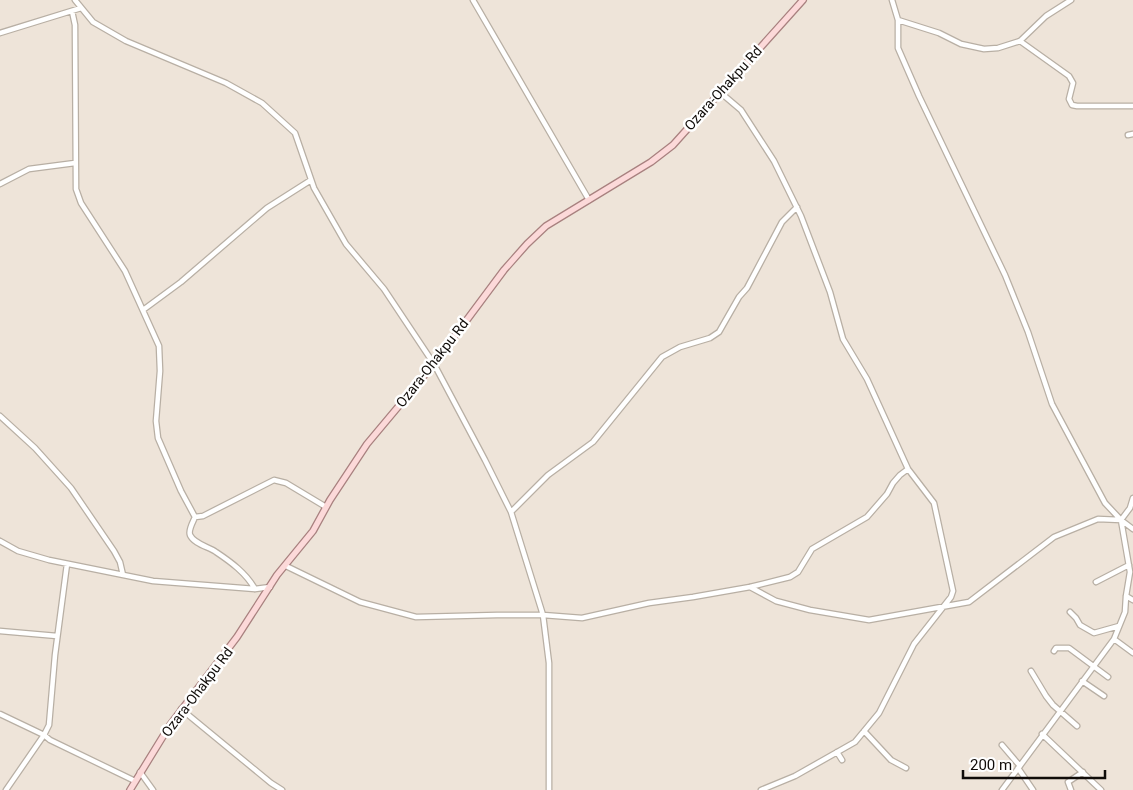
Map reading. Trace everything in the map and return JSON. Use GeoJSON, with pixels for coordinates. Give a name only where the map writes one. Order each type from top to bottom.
{"type":"FeatureCollection","features":[{"type":"Feature","properties":{"kind":"main road","name":"Ozara-Ohakpu Rd"},"geometry":{"type":"LineString","coordinates":[[130,790],[181,709],[237,637],[270,587],[313,531],[326,507],[367,444],[434,364],[504,270],[546,226],[651,162],[673,144],[803,0]]}},
{"type":"Feature","properties":{"kind":"street"},"geometry":{"type":"LineString","coordinates":[[75,0],[93,22],[126,41],[226,83],[262,103],[295,133],[314,188],[346,244],[384,289],[434,364],[511,512],[543,615],[549,663],[550,790]]}},
{"type":"Feature","properties":{"kind":"street"},"geometry":{"type":"LineString","coordinates":[[473,0],[589,200]]}},
{"type":"Feature","properties":{"kind":"street"},"geometry":{"type":"LineString","coordinates":[[892,0],[898,20],[898,48],[1005,275],[1028,332],[1052,404],[1105,503],[1121,520],[1133,528]]}},
{"type":"Feature","properties":{"kind":"street"},"geometry":{"type":"LineString","coordinates":[[898,20],[939,32],[961,44],[984,49],[998,48],[1020,41],[1046,16],[1071,0]]}},
{"type":"Feature","properties":{"kind":"street"},"geometry":{"type":"LineString","coordinates":[[0,33],[81,8]]}},
{"type":"Feature","properties":{"kind":"street"},"geometry":{"type":"LineString","coordinates":[[72,11],[75,25],[76,189],[81,203],[117,256],[159,346],[160,371],[156,421],[158,438],[181,491],[195,517],[190,535],[240,570],[256,589]]}},
{"type":"Feature","properties":{"kind":"street"},"geometry":{"type":"LineString","coordinates":[[1020,41],[1069,76],[1073,83],[1069,99],[1072,105],[1133,106]]}},
{"type":"Feature","properties":{"kind":"street"},"geometry":{"type":"LineString","coordinates":[[721,93],[741,110],[774,161],[796,207],[830,292],[843,339],[867,379],[908,470],[934,503],[953,591],[944,606],[914,644],[879,713],[855,742],[794,776],[762,790]]}},
{"type":"Feature","properties":{"kind":"street"},"geometry":{"type":"LineString","coordinates":[[0,184],[29,169],[76,163]]}},
{"type":"Feature","properties":{"kind":"street"},"geometry":{"type":"LineString","coordinates":[[143,310],[181,282],[267,208],[311,180]]}},
{"type":"Feature","properties":{"kind":"street"},"geometry":{"type":"LineString","coordinates":[[511,512],[548,475],[593,442],[662,357],[680,346],[710,338],[719,332],[739,297],[747,288],[782,222],[796,207]]}},
{"type":"Feature","properties":{"kind":"street"},"geometry":{"type":"LineString","coordinates":[[0,416],[35,448],[71,488],[114,551],[120,562],[123,575]]}},
{"type":"Feature","properties":{"kind":"street"},"geometry":{"type":"LineString","coordinates":[[286,566],[360,602],[416,617],[543,615],[582,618],[648,603],[750,587],[790,577],[798,572],[812,549],[867,516],[887,494],[900,475],[908,470]]}},
{"type":"Feature","properties":{"kind":"street"},"geometry":{"type":"LineString","coordinates":[[195,517],[202,516],[274,480],[286,483],[326,507]]}},
{"type":"Feature","properties":{"kind":"street"},"geometry":{"type":"LineString","coordinates":[[1002,790],[1114,639],[1125,612],[1130,572],[1121,520],[1130,508],[1133,498]]}},
{"type":"Feature","properties":{"kind":"street"},"geometry":{"type":"LineString","coordinates":[[750,587],[776,601],[810,610],[869,620],[969,602],[1054,537],[1098,519],[1121,520]]}},
{"type":"Feature","properties":{"kind":"street"},"geometry":{"type":"LineString","coordinates":[[0,541],[18,551],[67,564],[153,581],[256,589],[270,587]]}},
{"type":"Feature","properties":{"kind":"street"},"geometry":{"type":"LineString","coordinates":[[6,790],[49,725],[57,636],[67,564]]}},
{"type":"Feature","properties":{"kind":"street"},"geometry":{"type":"LineString","coordinates":[[1096,582],[1129,565]]}},
{"type":"Feature","properties":{"kind":"street"},"geometry":{"type":"LineString","coordinates":[[1126,596],[1133,600]]}},
{"type":"Feature","properties":{"kind":"street"},"geometry":{"type":"LineString","coordinates":[[1070,612],[1080,625],[1094,633],[1119,626]]}},
{"type":"Feature","properties":{"kind":"street"},"geometry":{"type":"LineString","coordinates":[[0,630],[57,636]]}},
{"type":"Feature","properties":{"kind":"street"},"geometry":{"type":"LineString","coordinates":[[1114,639],[1133,652]]}},
{"type":"Feature","properties":{"kind":"street"},"geometry":{"type":"LineString","coordinates":[[1054,651],[1056,648],[1069,648],[1108,677]]}},
{"type":"Feature","properties":{"kind":"street"},"geometry":{"type":"LineString","coordinates":[[1031,671],[1046,696],[1077,726]]}},
{"type":"Feature","properties":{"kind":"street"},"geometry":{"type":"LineString","coordinates":[[1082,681],[1104,696]]}},
{"type":"Feature","properties":{"kind":"street"},"geometry":{"type":"LineString","coordinates":[[181,709],[282,790]]}},
{"type":"Feature","properties":{"kind":"street"},"geometry":{"type":"LineString","coordinates":[[0,714],[136,781]]}},
{"type":"Feature","properties":{"kind":"street"},"geometry":{"type":"LineString","coordinates":[[864,732],[891,760],[906,768]]}},
{"type":"Feature","properties":{"kind":"street"},"geometry":{"type":"LineString","coordinates":[[1042,734],[1101,790]]}},
{"type":"Feature","properties":{"kind":"street"},"geometry":{"type":"LineString","coordinates":[[1002,745],[1034,790]]}},
{"type":"Feature","properties":{"kind":"street"},"geometry":{"type":"LineString","coordinates":[[837,752],[842,760]]}},
{"type":"Feature","properties":{"kind":"street"},"geometry":{"type":"LineString","coordinates":[[140,772],[153,790]]}},
{"type":"Feature","properties":{"kind":"street"},"geometry":{"type":"LineString","coordinates":[[1070,790],[1068,782],[1084,772]]}}]}
